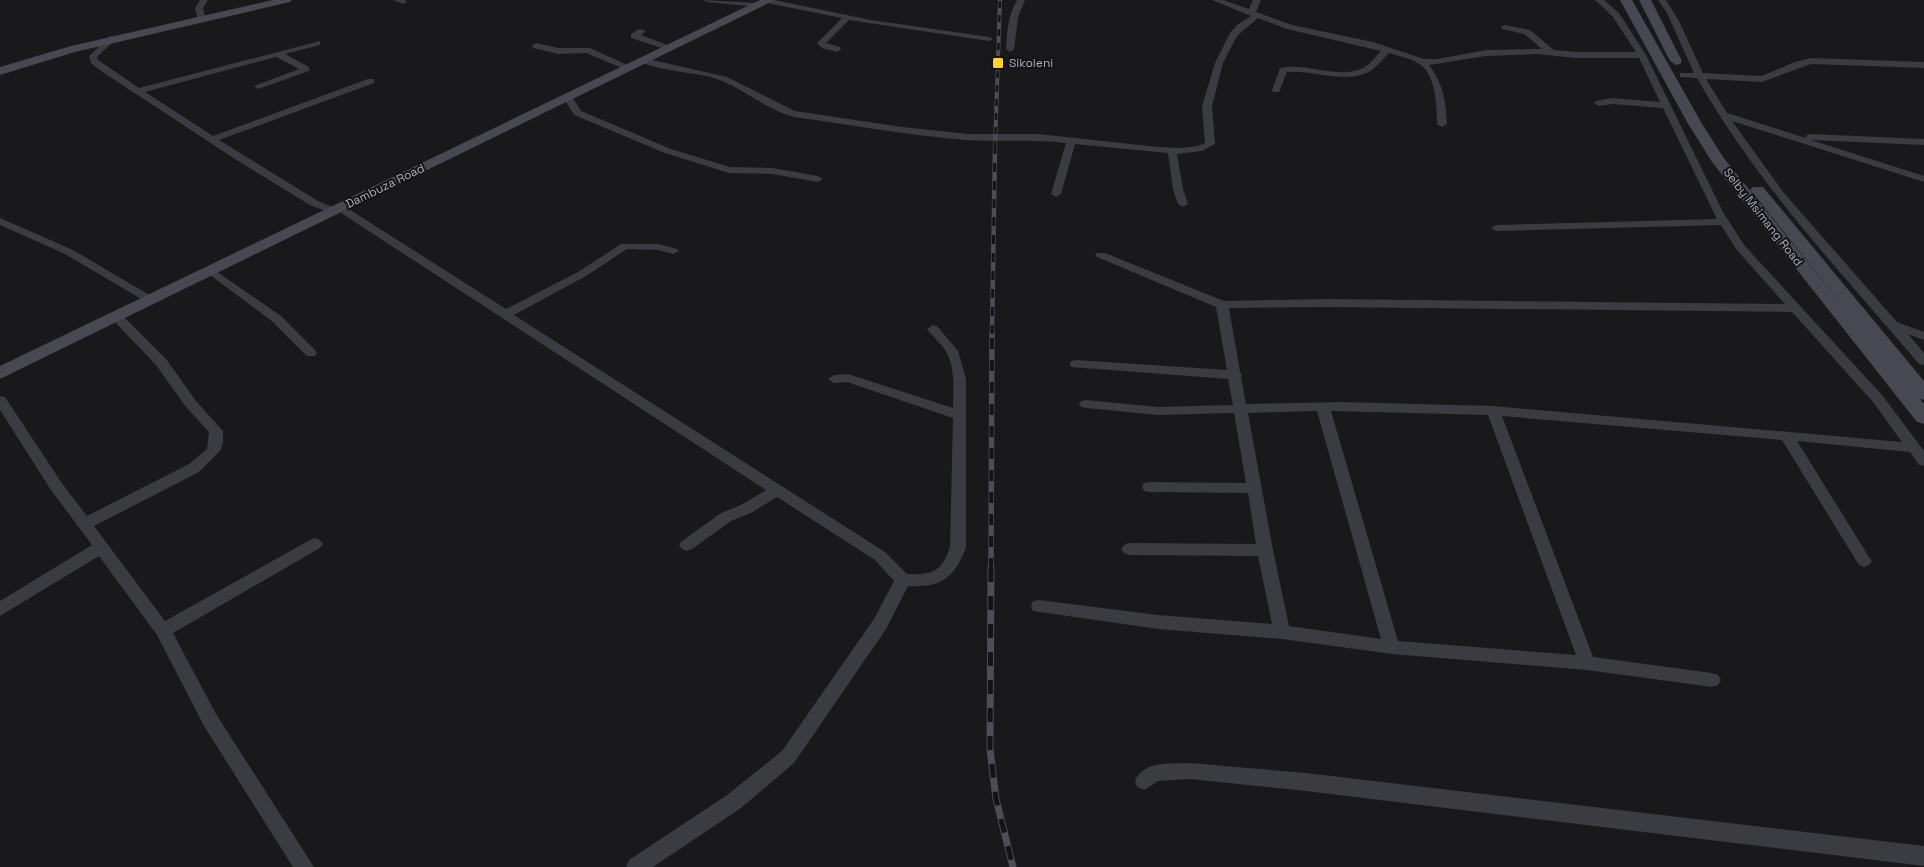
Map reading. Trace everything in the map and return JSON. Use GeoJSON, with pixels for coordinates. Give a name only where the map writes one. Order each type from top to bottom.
{"type":"FeatureCollection","features":[{"type":"Feature","properties":{"kind":"main road"},"geometry":{"type":"LineString","coordinates":[[0,71],[51,54],[113,38],[202,20],[286,0]]}},
{"type":"Feature","properties":{"kind":"main road","name":"Selby Msimang Road"},"geometry":{"type":"LineString","coordinates":[[1626,0],[1708,146],[1784,245],[1924,417]]}},
{"type":"Feature","properties":{"kind":"main road"},"geometry":{"type":"LineString","coordinates":[[1648,5],[1663,0]]}},
{"type":"Feature","properties":{"kind":"main road","name":"Dambuza Road"},"geometry":{"type":"LineString","coordinates":[[0,373],[765,2]]}},
{"type":"Feature","properties":{"kind":"main road","name":"Selby Msimang Road"},"geometry":{"type":"LineString","coordinates":[[1648,5],[1683,75],[1719,140],[1924,394]]}},
{"type":"Feature","properties":{"kind":"street"},"geometry":{"type":"LineString","coordinates":[[202,20],[199,8],[204,0]]}},
{"type":"Feature","properties":{"kind":"street"},"geometry":{"type":"LineString","coordinates":[[707,0],[765,2],[989,39]]}},
{"type":"Feature","properties":{"kind":"street"},"geometry":{"type":"LineString","coordinates":[[1010,49],[1011,33],[1017,7],[1021,0]]}},
{"type":"Feature","properties":{"kind":"street"},"geometry":{"type":"LineString","coordinates":[[1216,0],[1290,27],[1353,40],[1423,62],[1438,62],[1486,53],[1536,50],[1576,55],[1642,56]]}},
{"type":"Feature","properties":{"kind":"street"},"geometry":{"type":"LineString","coordinates":[[536,46],[558,52],[587,50],[637,64],[681,68],[726,80],[750,90],[777,108],[794,114],[960,136],[1022,136],[1148,150],[1199,149],[1210,144],[1208,106],[1219,63],[1232,35],[1254,14],[1257,0]]}},
{"type":"Feature","properties":{"kind":"street"},"geometry":{"type":"LineString","coordinates":[[1599,0],[1616,15],[1642,56],[1724,222],[1740,247],[1878,400],[1924,461]]}},
{"type":"Feature","properties":{"kind":"street"},"geometry":{"type":"LineString","coordinates":[[1663,0],[1670,11],[1690,58],[1723,115],[1760,169],[1924,361]]}},
{"type":"Feature","properties":{"kind":"street"},"geometry":{"type":"LineString","coordinates":[[837,49],[821,43],[848,17]]}},
{"type":"Feature","properties":{"kind":"street"},"geometry":{"type":"LineString","coordinates":[[1506,27],[1527,32],[1552,52]]}},
{"type":"Feature","properties":{"kind":"street"},"geometry":{"type":"LineString","coordinates":[[642,31],[634,36],[671,48]]}},
{"type":"Feature","properties":{"kind":"street"},"geometry":{"type":"LineString","coordinates":[[113,38],[102,46],[92,58],[104,69],[314,203],[336,210],[778,490],[880,556],[903,580],[931,580],[950,568],[958,547],[960,379],[957,361],[951,347],[933,329]]}},
{"type":"Feature","properties":{"kind":"street"},"geometry":{"type":"LineString","coordinates":[[138,91],[317,43]]}},
{"type":"Feature","properties":{"kind":"street"},"geometry":{"type":"LineString","coordinates":[[1276,90],[1283,70],[1329,73],[1356,72],[1367,69],[1387,50]]}},
{"type":"Feature","properties":{"kind":"street"},"geometry":{"type":"LineString","coordinates":[[258,86],[306,69],[278,54]]}},
{"type":"Feature","properties":{"kind":"street"},"geometry":{"type":"LineString","coordinates":[[1683,75],[1762,78],[1771,77],[1798,62],[1811,61],[1924,65]]}},
{"type":"Feature","properties":{"kind":"street"},"geometry":{"type":"LineString","coordinates":[[1423,62],[1437,80],[1440,89],[1442,124]]}},
{"type":"Feature","properties":{"kind":"street"},"geometry":{"type":"LineString","coordinates":[[212,139],[371,80]]}},
{"type":"Feature","properties":{"kind":"street"},"geometry":{"type":"LineString","coordinates":[[568,97],[577,113],[685,157],[735,171],[772,171],[818,179]]}},
{"type":"Feature","properties":{"kind":"street"},"geometry":{"type":"LineString","coordinates":[[1599,103],[1616,101],[1666,105]]}},
{"type":"Feature","properties":{"kind":"street"},"geometry":{"type":"LineString","coordinates":[[1723,115],[1924,179]]}},
{"type":"Feature","properties":{"kind":"street"},"geometry":{"type":"LineString","coordinates":[[1791,136],[1924,142]]}},
{"type":"Feature","properties":{"kind":"street"},"geometry":{"type":"LineString","coordinates":[[1056,194],[1070,141]]}},
{"type":"Feature","properties":{"kind":"street"},"geometry":{"type":"LineString","coordinates":[[1172,150],[1178,190],[1183,204]]}},
{"type":"Feature","properties":{"kind":"street"},"geometry":{"type":"LineString","coordinates":[[0,221],[69,252],[152,300]]}},
{"type":"Feature","properties":{"kind":"street"},"geometry":{"type":"LineString","coordinates":[[1496,228],[1724,222]]}},
{"type":"Feature","properties":{"kind":"street"},"geometry":{"type":"LineString","coordinates":[[504,315],[582,274],[622,248],[659,246],[673,251]]}},
{"type":"Feature","properties":{"kind":"street"},"geometry":{"type":"LineString","coordinates":[[1102,255],[1222,305],[1330,303],[1796,308]]}},
{"type":"Feature","properties":{"kind":"street"},"geometry":{"type":"LineString","coordinates":[[210,270],[277,319],[311,353]]}},
{"type":"Feature","properties":{"kind":"street"},"geometry":{"type":"LineString","coordinates":[[1222,305],[1236,375],[1265,550],[1282,632]]}},
{"type":"Feature","properties":{"kind":"street"},"geometry":{"type":"LineString","coordinates":[[84,524],[194,468],[213,452],[216,443],[216,431],[191,404],[161,362],[117,317]]}},
{"type":"Feature","properties":{"kind":"street"},"geometry":{"type":"LineString","coordinates":[[1894,325],[1924,336]]}},
{"type":"Feature","properties":{"kind":"street"},"geometry":{"type":"LineString","coordinates":[[1076,364],[1236,375]]}},
{"type":"Feature","properties":{"kind":"street"},"geometry":{"type":"LineString","coordinates":[[834,378],[848,378],[960,415]]}},
{"type":"Feature","properties":{"kind":"street"},"geometry":{"type":"LineString","coordinates":[[0,400],[56,486],[163,630],[210,720],[304,867]]}},
{"type":"Feature","properties":{"kind":"street"},"geometry":{"type":"LineString","coordinates":[[1086,404],[1146,411],[1376,406],[1493,410],[1914,448]]}},
{"type":"Feature","properties":{"kind":"street"},"geometry":{"type":"LineString","coordinates":[[1323,407],[1392,646]]}},
{"type":"Feature","properties":{"kind":"street"},"geometry":{"type":"LineString","coordinates":[[1493,410],[1587,663]]}},
{"type":"Feature","properties":{"kind":"street"},"geometry":{"type":"LineString","coordinates":[[1786,435],[1864,561]]}},
{"type":"Feature","properties":{"kind":"street"},"geometry":{"type":"LineString","coordinates":[[1149,487],[1255,488]]}},
{"type":"Feature","properties":{"kind":"street"},"geometry":{"type":"LineString","coordinates":[[687,545],[726,517],[746,509],[778,490]]}},
{"type":"Feature","properties":{"kind":"street"},"geometry":{"type":"LineString","coordinates":[[163,630],[315,544]]}},
{"type":"Feature","properties":{"kind":"street"},"geometry":{"type":"LineString","coordinates":[[0,609],[101,547]]}},
{"type":"Feature","properties":{"kind":"street"},"geometry":{"type":"LineString","coordinates":[[1129,549],[1265,550]]}},
{"type":"Feature","properties":{"kind":"street"},"geometry":{"type":"LineString","coordinates":[[636,867],[740,796],[772,772],[788,756],[880,624],[903,580]]}},
{"type":"Feature","properties":{"kind":"street"},"geometry":{"type":"LineString","coordinates":[[1038,606],[1158,622],[1282,632],[1392,646],[1587,663],[1712,680]]}},
{"type":"Feature","properties":{"kind":"street"},"geometry":{"type":"LineString","coordinates":[[1144,780],[1155,773],[1190,771],[1326,784],[1924,856]]}},
{"type":"Feature","properties":{"kind":"railway"},"geometry":{"type":"LineString","coordinates":[[995,148],[1000,0]]}},
{"type":"Feature","properties":{"kind":"railway"},"geometry":{"type":"LineString","coordinates":[[992,334],[995,146]]}},
{"type":"Feature","properties":{"kind":"railway"},"geometry":{"type":"LineString","coordinates":[[991,569],[992,333]]}},
{"type":"Feature","properties":{"kind":"railway"},"geometry":{"type":"LineString","coordinates":[[991,568],[990,749],[996,799],[1013,867]]}},
{"type":"Feature","properties":{"kind":"place","name":"Sikoleni"},"geometry":{"type":"Point","coordinates":[998,63]}}]}
